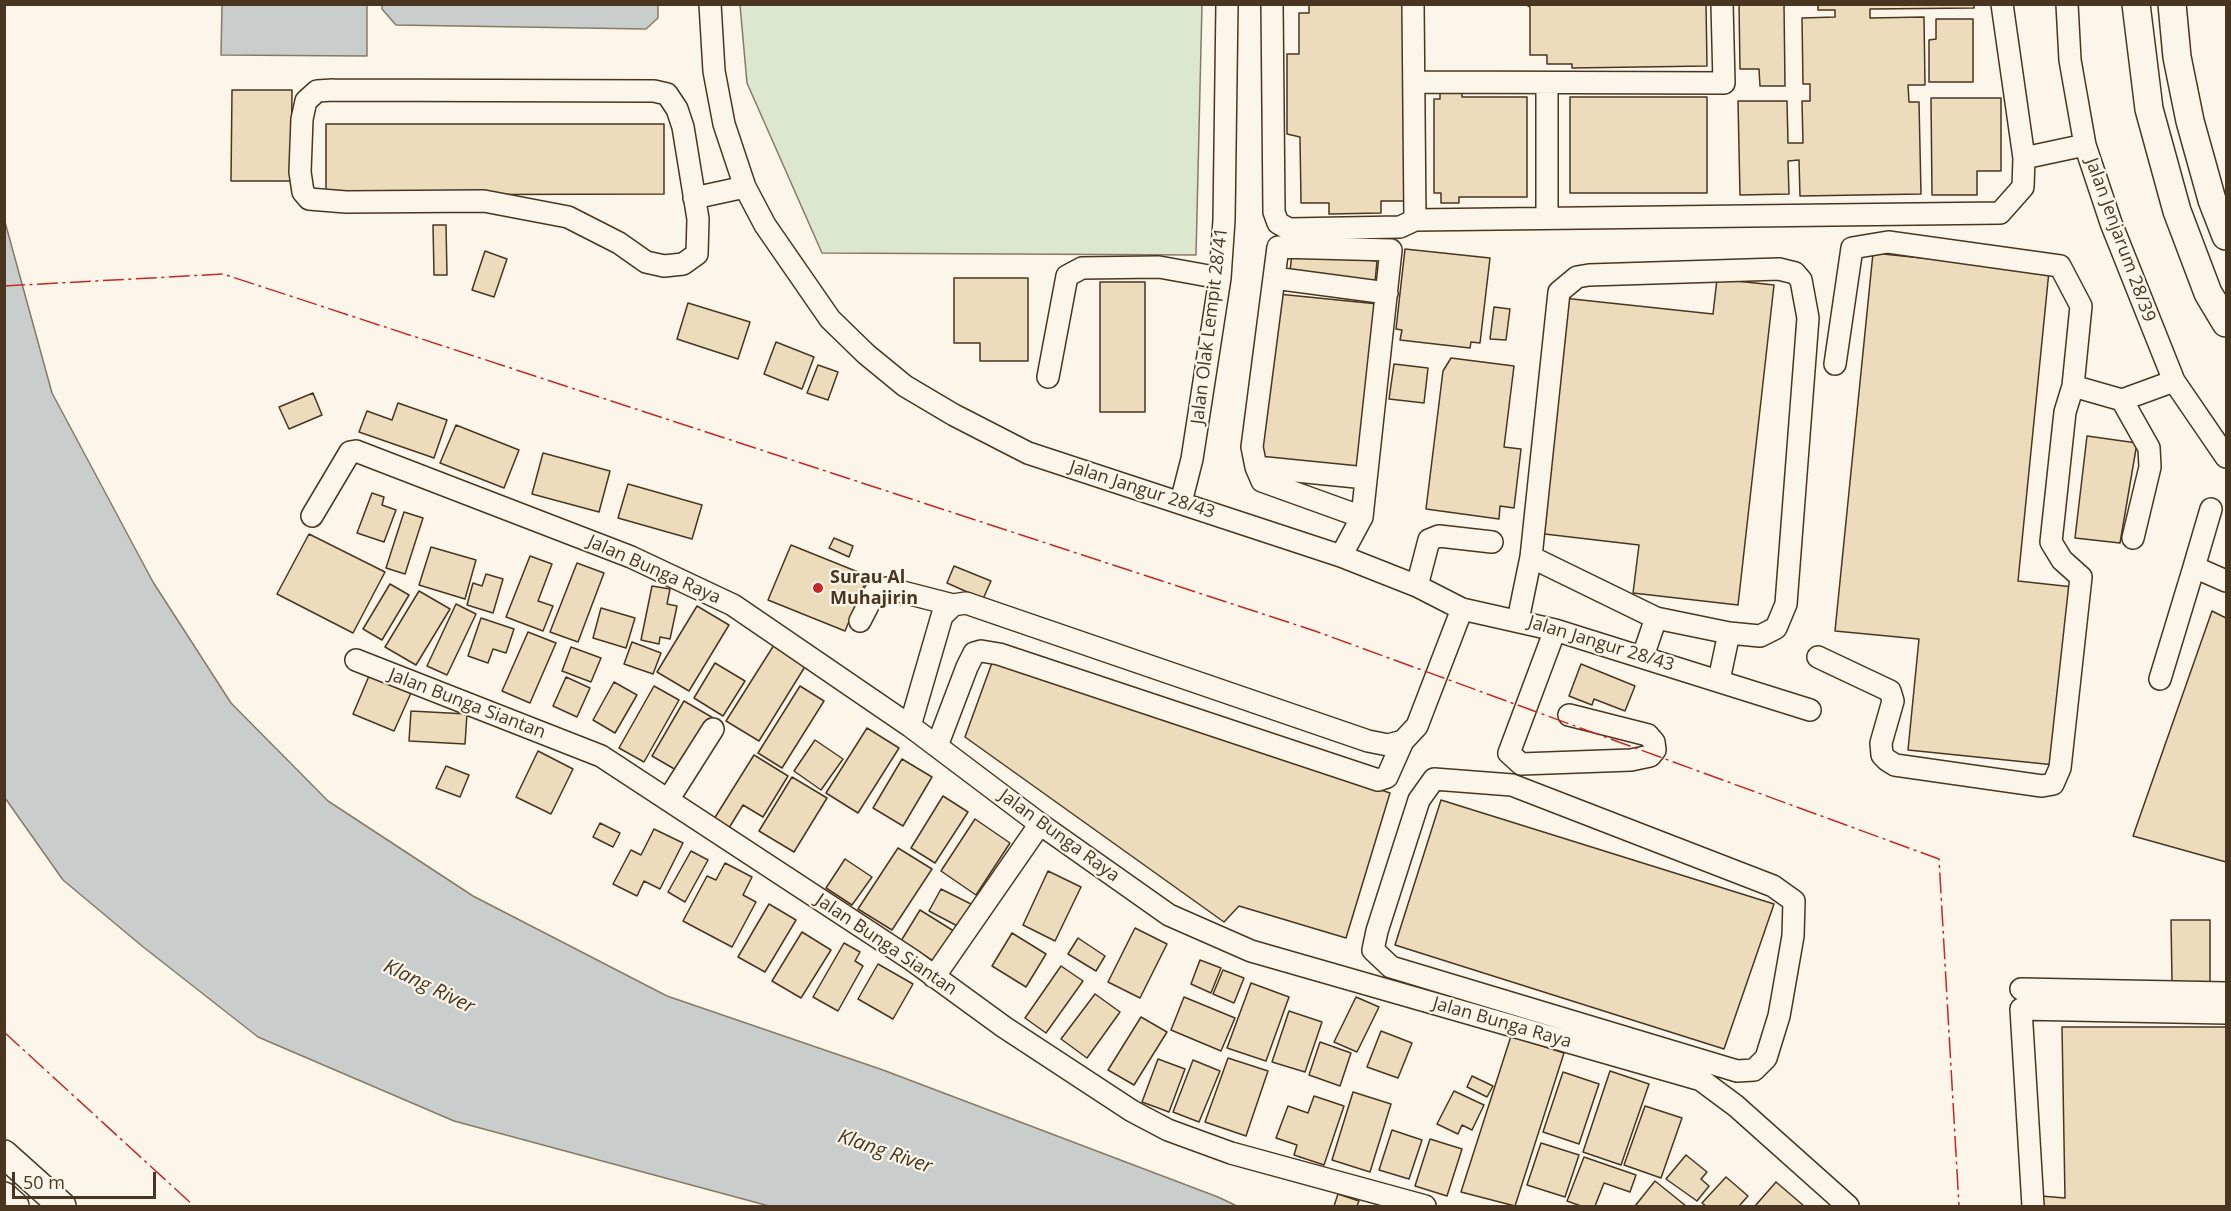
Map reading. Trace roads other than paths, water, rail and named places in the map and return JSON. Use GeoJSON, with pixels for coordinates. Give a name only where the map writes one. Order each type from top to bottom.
{"type":"FeatureCollection","features":[{"type":"Feature","properties":{"kind":"main road"},"geometry":{"type":"LineString","coordinates":[[2136,4],[2149,109],[2177,211],[2208,293],[2226,323]]}},
{"type":"Feature","properties":{"kind":"main road"},"geometry":{"type":"LineString","coordinates":[[2172,4],[2177,57],[2190,121],[2212,200],[2226,236]]}},
{"type":"Feature","properties":{"kind":"main road"},"geometry":{"type":"LineString","coordinates":[[4,1154],[62,1206]]}},
{"type":"Feature","properties":{"kind":"main road"},"geometry":{"type":"LineString","coordinates":[[4,1196],[15,1206]]}},
{"type":"Feature","properties":{"kind":"street","name":"Jalan Jangur 28/43"},"geometry":{"type":"LineString","coordinates":[[710,4],[718,92],[724,124],[744,187],[765,225],[830,319],[866,354],[905,386],[954,415],[1028,453],[1341,556],[1417,586],[1462,609],[1555,630],[1810,710]]}},
{"type":"Feature","properties":{"kind":"street","name":"Jalan Olak Lempit 28/41"},"geometry":{"type":"LineString","coordinates":[[1181,502],[1192,459],[1220,278],[1224,220],[1227,4]]}},
{"type":"Feature","properties":{"kind":"street"},"geometry":{"type":"LineString","coordinates":[[1272,4],[1274,212],[1278,223],[1289,229],[1400,227],[1415,220],[1548,217],[2000,213],[2023,187],[2024,158],[2002,4]]}},
{"type":"Feature","properties":{"kind":"street"},"geometry":{"type":"LineString","coordinates":[[1413,4],[1415,220]]}},
{"type":"Feature","properties":{"kind":"street"},"geometry":{"type":"LineString","coordinates":[[1414,82],[1724,83],[1722,4]]}},
{"type":"Feature","properties":{"kind":"street","name":"Jalan Jenjarum 28/39"},"geometry":{"type":"LineString","coordinates":[[2067,4],[2070,60],[2085,145],[2111,223],[2174,381],[2226,457]]}},
{"type":"Feature","properties":{"kind":"street"},"geometry":{"type":"LineString","coordinates":[[1546,82],[1548,217]]}},
{"type":"Feature","properties":{"kind":"street"},"geometry":{"type":"LineString","coordinates":[[333,90],[667,94],[677,109],[694,198],[699,239],[697,254],[683,264],[664,266],[646,262],[619,243],[568,217],[484,201],[320,202],[309,199],[303,192],[300,172],[302,119],[306,101],[317,91],[333,90]]}},
{"type":"Feature","properties":{"kind":"street"},"geometry":{"type":"LineString","coordinates":[[2024,158],[2085,145]]}},
{"type":"Feature","properties":{"kind":"street"},"geometry":{"type":"LineString","coordinates":[[694,198],[744,187]]}},
{"type":"Feature","properties":{"kind":"street"},"geometry":{"type":"LineString","coordinates":[[1818,657],[1890,691],[1893,701],[1881,743],[1882,754],[1895,765],[2042,786],[2053,784],[2060,768],[2081,577],[2062,560],[2051,542],[2065,412],[2073,386],[2081,306],[2060,266],[1887,242],[1852,248],[1835,364]]}},
{"type":"Feature","properties":{"kind":"street"},"geometry":{"type":"LineString","coordinates":[[1341,556],[1362,517],[1391,250],[1278,247],[1252,447],[1256,467],[1262,482],[1362,517]]}},
{"type":"Feature","properties":{"kind":"street"},"geometry":{"type":"LineString","coordinates":[[1047,377],[1067,276],[1082,268],[1159,267],[1220,278]]}},
{"type":"Feature","properties":{"kind":"street"},"geometry":{"type":"LineString","coordinates":[[1518,620],[1531,557],[1559,292],[1577,277],[1589,275],[1779,269],[1795,273],[1801,280],[1808,318],[1786,604],[1776,627],[1760,636],[1729,633],[1656,618],[1531,557]]}},
{"type":"Feature","properties":{"kind":"street"},"geometry":{"type":"LineString","coordinates":[[1274,278],[1387,293]]}},
{"type":"Feature","properties":{"kind":"street"},"geometry":{"type":"LineString","coordinates":[[2073,386],[2121,400],[2174,381]]}},
{"type":"Feature","properties":{"kind":"street"},"geometry":{"type":"LineString","coordinates":[[2121,400],[2149,448],[2150,467],[2133,538]]}},
{"type":"Feature","properties":{"kind":"street","name":"Jalan Bunga Raya"},"geometry":{"type":"LineString","coordinates":[[312,516],[350,452],[356,451],[631,557],[733,605],[910,726],[1040,824],[1168,915],[1251,951],[1701,1080],[1736,1106],[1848,1206]]}},
{"type":"Feature","properties":{"kind":"street"},"geometry":{"type":"LineString","coordinates":[[1256,467],[1366,478]]}},
{"type":"Feature","properties":{"kind":"street"},"geometry":{"type":"LineString","coordinates":[[2160,679],[2211,509]]}},
{"type":"Feature","properties":{"kind":"street"},"geometry":{"type":"LineString","coordinates":[[1417,586],[1429,540],[1439,536],[1492,542]]}},
{"type":"Feature","properties":{"kind":"street"},"geometry":{"type":"LineString","coordinates":[[2194,567],[2226,581]]}},
{"type":"Feature","properties":{"kind":"street"},"geometry":{"type":"LineString","coordinates":[[860,621],[876,590],[887,588],[953,605],[966,603],[1368,741],[1389,745],[1404,741]]}},
{"type":"Feature","properties":{"kind":"street"},"geometry":{"type":"LineString","coordinates":[[910,726],[942,616],[953,605]]}},
{"type":"Feature","properties":{"kind":"street"},"geometry":{"type":"LineString","coordinates":[[937,746],[967,667],[974,653],[981,651],[999,654],[1378,780],[1387,777],[1404,741],[1417,726],[1462,609]]}},
{"type":"Feature","properties":{"kind":"street"},"geometry":{"type":"LineString","coordinates":[[1643,656],[1656,618]]}},
{"type":"Feature","properties":{"kind":"street"},"geometry":{"type":"LineString","coordinates":[[1555,630],[1509,753],[1521,764],[1631,760],[1650,756],[1655,750],[1654,742],[1648,735],[1569,716]]}},
{"type":"Feature","properties":{"kind":"street"},"geometry":{"type":"LineString","coordinates":[[1719,680],[1729,633]]}},
{"type":"Feature","properties":{"kind":"street","name":"Jalan Bunga Siantan"},"geometry":{"type":"LineString","coordinates":[[356,660],[601,756],[934,976],[1078,1076],[1132,1111],[1168,1130],[1231,1153],[1425,1206]]}},
{"type":"Feature","properties":{"kind":"street"},"geometry":{"type":"LineString","coordinates":[[668,800],[713,729]]}},
{"type":"Feature","properties":{"kind":"street"},"geometry":{"type":"LineString","coordinates":[[1512,785],[1521,764]]}},
{"type":"Feature","properties":{"kind":"street"},"geometry":{"type":"LineString","coordinates":[[1434,779],[1512,785],[1773,886],[1794,901],[1793,936],[1779,1016],[1766,1058],[1754,1070],[1737,1071],[1391,967],[1372,950],[1419,800],[1434,779]]}},
{"type":"Feature","properties":{"kind":"street"},"geometry":{"type":"LineString","coordinates":[[934,976],[1040,824]]}},
{"type":"Feature","properties":{"kind":"street"},"geometry":{"type":"LineString","coordinates":[[2021,989],[2153,1002],[2226,1013]]}},
{"type":"Feature","properties":{"kind":"street"},"geometry":{"type":"LineString","coordinates":[[2033,1206],[2021,1009],[2153,1002],[2226,993]]}},
{"type":"Feature","properties":{"kind":"water"},"geometry":{"type":"Polygon","coordinates":[[[222,5],[367,5],[367,56],[221,55],[222,5]]]}},
{"type":"Feature","properties":{"kind":"water"},"geometry":{"type":"Polygon","coordinates":[[[382,5],[658,5],[658,18],[646,29],[396,25],[382,9],[382,5]]]}},
{"type":"Feature","properties":{"kind":"water","name":"Klang River"},"geometry":{"type":"Polygon","coordinates":[[[5,222],[52,393],[153,582],[231,703],[328,801],[473,896],[667,996],[883,1070],[1237,1206],[769,1206],[454,1121],[258,1037],[142,946],[63,880],[5,798],[5,222]]]}},
{"type":"Feature","properties":{"kind":"place","name":"Surau Al Muhajirin"},"geometry":{"type":"Point","coordinates":[818,588]}}]}
